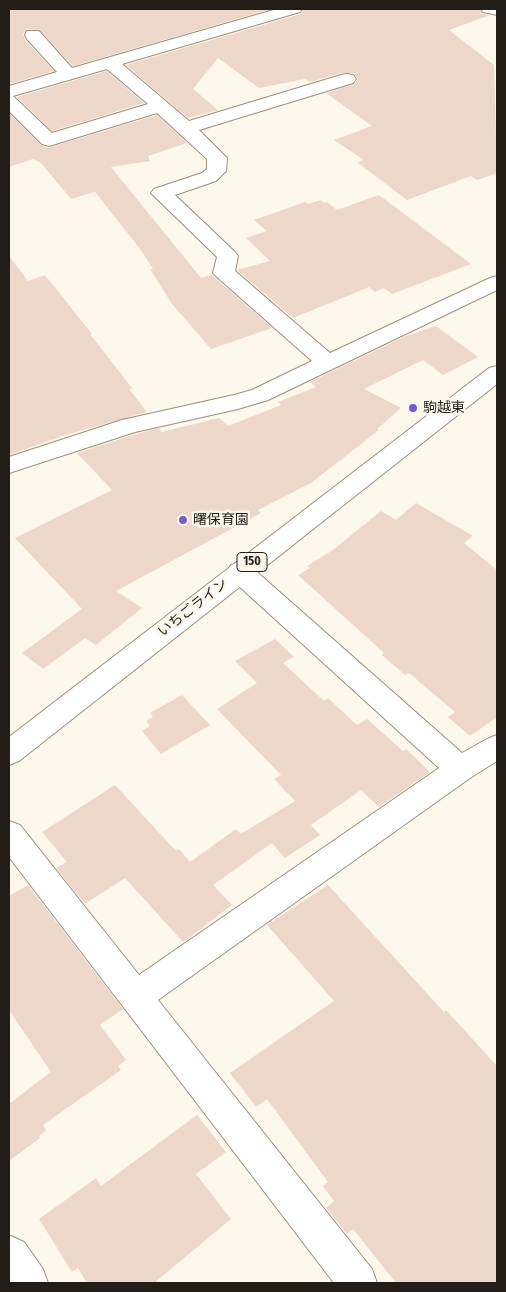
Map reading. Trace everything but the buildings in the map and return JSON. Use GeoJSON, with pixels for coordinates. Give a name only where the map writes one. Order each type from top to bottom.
{"type":"FeatureCollection","features":[{"type":"Feature","properties":{"kind":"main road"},"geometry":{"type":"LineString","coordinates":[[9,92],[294,9]]}},
{"type":"Feature","properties":{"kind":"main road"},"geometry":{"type":"LineString","coordinates":[[489,9],[497,10]]}},
{"type":"Feature","properties":{"kind":"main road"},"geometry":{"type":"LineString","coordinates":[[33,35],[68,74]]}},
{"type":"Feature","properties":{"kind":"main road"},"geometry":{"type":"LineString","coordinates":[[109,62],[186,128],[217,158],[216,171],[209,177],[161,193],[228,256],[224,274],[327,362]]}},
{"type":"Feature","properties":{"kind":"main road"},"geometry":{"type":"LineString","coordinates":[[186,128],[347,79]]}},
{"type":"Feature","properties":{"kind":"main road"},"geometry":{"type":"LineString","coordinates":[[9,101],[49,140],[160,106]]}},
{"type":"Feature","properties":{"kind":"main road"},"geometry":{"type":"LineString","coordinates":[[9,465],[130,425],[245,400],[284,384],[497,282]]}},
{"type":"Feature","properties":{"kind":"main road","name":"いちごライン"},"geometry":{"type":"LineString","coordinates":[[9,753],[497,373]]}},
{"type":"Feature","properties":{"kind":"main road"},"geometry":{"type":"LineString","coordinates":[[240,572],[460,769]]}},
{"type":"Feature","properties":{"kind":"main road"},"geometry":{"type":"LineString","coordinates":[[134,997],[460,769],[497,747]]}},
{"type":"Feature","properties":{"kind":"main road"},"geometry":{"type":"LineString","coordinates":[[9,834],[358,1283]]}},
{"type":"Feature","properties":{"kind":"main road"},"geometry":{"type":"LineString","coordinates":[[9,1257],[11,1255],[29,1283]]}},
{"type":"Feature","properties":{"kind":"place","name":"駒越東"},"geometry":{"type":"Point","coordinates":[413,408]}},
{"type":"Feature","properties":{"kind":"place","name":"曙保育園"},"geometry":{"type":"Point","coordinates":[183,520]}}]}
